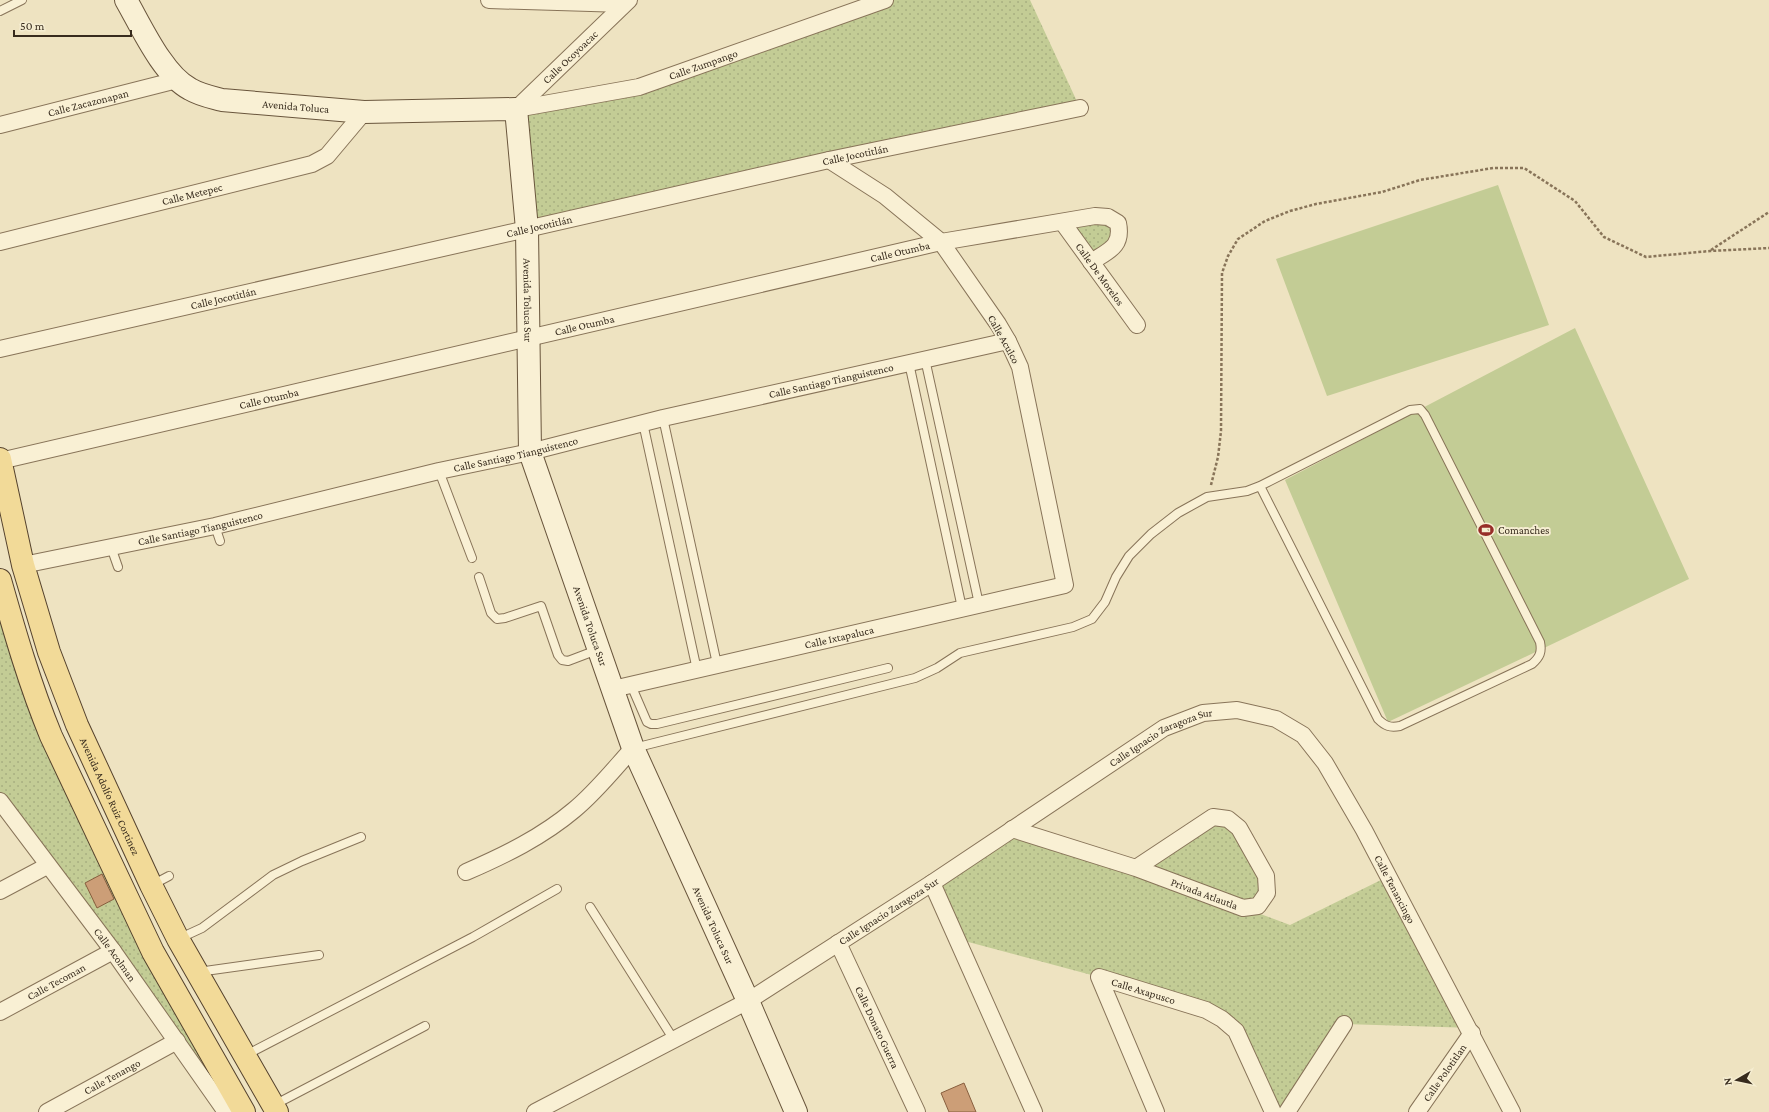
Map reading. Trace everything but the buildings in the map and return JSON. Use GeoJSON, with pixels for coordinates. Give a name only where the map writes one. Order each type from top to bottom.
{"type":"FeatureCollection","features":[{"type":"Feature","properties":{"kind":"main road","name":"Avenida Adolfo Ruiz Cortinez"},"geometry":{"type":"LineString","coordinates":[[0,460],[23,565],[49,652],[69,705],[160,880],[178,939],[246,1055],[275,1109]]}},
{"type":"Feature","properties":{"kind":"main road"},"geometry":{"type":"LineString","coordinates":[[0,580],[13,629],[42,714],[153,952],[244,1112]]}},
{"type":"Feature","properties":{"kind":"main road"},"geometry":{"type":"LineString","coordinates":[[42,714],[69,705]]}},
{"type":"Feature","properties":{"kind":"street","name":"Avenida Toluca"},"geometry":{"type":"LineString","coordinates":[[126,0],[163,64],[177,80],[189,89],[203,95],[222,100],[364,112],[516,109]]}},
{"type":"Feature","properties":{"kind":"street"},"geometry":{"type":"LineString","coordinates":[[489,0],[626,2]]}},
{"type":"Feature","properties":{"kind":"street","name":"Calle Zumpango"},"geometry":{"type":"LineString","coordinates":[[516,109],[639,87],[885,0]]}},
{"type":"Feature","properties":{"kind":"street","name":"Calle Ocoyoacac"},"geometry":{"type":"LineString","coordinates":[[516,109],[626,2]]}},
{"type":"Feature","properties":{"kind":"street","name":"Calle Zacazonapan"},"geometry":{"type":"LineString","coordinates":[[0,125],[177,80]]}},
{"type":"Feature","properties":{"kind":"street","name":"Calle Jocotitlán"},"geometry":{"type":"LineString","coordinates":[[0,349],[828,160],[1080,108]]}},
{"type":"Feature","properties":{"kind":"street","name":"Avenida Toluca Sur"},"geometry":{"type":"LineString","coordinates":[[516,109],[527,229],[530,452],[598,649],[622,687],[633,748],[748,1001],[790,1110]]}},
{"type":"Feature","properties":{"kind":"street","name":"Calle Metepec"},"geometry":{"type":"LineString","coordinates":[[0,242],[312,164],[327,156],[364,112]]}},
{"type":"Feature","properties":{"kind":"street","name":"Calle Aculco"},"geometry":{"type":"LineString","coordinates":[[828,160],[885,196],[941,242],[1008,341],[1020,367],[1065,585]]}},
{"type":"Feature","properties":{"kind":"street","name":"Calle Otumba"},"geometry":{"type":"LineString","coordinates":[[0,460],[529,339],[941,242],[1063,223],[1095,216],[1108,217],[1118,223],[1120,234],[1115,246],[1091,262]]}},
{"type":"Feature","properties":{"kind":"street","name":"Calle De Morelos"},"geometry":{"type":"LineString","coordinates":[[1063,223],[1137,325]]}},
{"type":"Feature","properties":{"kind":"street","name":"Calle Santiago Tianguistenco"},"geometry":{"type":"LineString","coordinates":[[23,565],[215,526],[439,472],[530,452],[663,418],[1008,341]]}},
{"type":"Feature","properties":{"kind":"street","name":"Calle Ixtapaluca"},"geometry":{"type":"LineString","coordinates":[[622,687],[1065,585]]}},
{"type":"Feature","properties":{"kind":"street","name":"Calle Ignacio Zaragoza Sur"},"geometry":{"type":"LineString","coordinates":[[535,1112],[748,1001],[932,883],[1012,828],[1164,728],[1203,713],[1237,710]]}},
{"type":"Feature","properties":{"kind":"street","name":"Calle Tenancingo"},"geometry":{"type":"LineString","coordinates":[[1237,710],[1276,719],[1303,735],[1325,763],[1364,830],[1472,1033],[1512,1112]]}},
{"type":"Feature","properties":{"kind":"street"},"geometry":{"type":"LineString","coordinates":[[466,872],[514,850],[547,830],[575,809],[633,748]]}},
{"type":"Feature","properties":{"kind":"street","name":"Calle Acolman"},"geometry":{"type":"LineString","coordinates":[[0,801],[47,866],[113,951],[226,1112]]}},
{"type":"Feature","properties":{"kind":"street","name":"Privada Atlautla"},"geometry":{"type":"LineString","coordinates":[[1012,828],[1136,868],[1243,908],[1258,906],[1267,893],[1266,876],[1239,828],[1228,819],[1214,817],[1136,868]]}},
{"type":"Feature","properties":{"kind":"street"},"geometry":{"type":"LineString","coordinates":[[0,891],[47,866]]}},
{"type":"Feature","properties":{"kind":"street"},"geometry":{"type":"LineString","coordinates":[[932,883],[1034,1112]]}},
{"type":"Feature","properties":{"kind":"street","name":"Calle Donato Guerra"},"geometry":{"type":"LineString","coordinates":[[838,943],[917,1112]]}},
{"type":"Feature","properties":{"kind":"street","name":"Calle Tecoman"},"geometry":{"type":"LineString","coordinates":[[0,1012],[113,951]]}},
{"type":"Feature","properties":{"kind":"street","name":"Calle Axapusco"},"geometry":{"type":"LineString","coordinates":[[1156,1112],[1100,977],[1206,1010],[1222,1019],[1236,1031],[1274,1112]]}},
{"type":"Feature","properties":{"kind":"street"},"geometry":{"type":"LineString","coordinates":[[1287,1112],[1344,1024]]}},
{"type":"Feature","properties":{"kind":"street","name":"Calle Polotitlan"},"geometry":{"type":"LineString","coordinates":[[1417,1112],[1472,1033]]}},
{"type":"Feature","properties":{"kind":"street","name":"Calle Tenango"},"geometry":{"type":"LineString","coordinates":[[47,1112],[177,1041]]}},
{"type":"Feature","properties":{"kind":"lane"},"geometry":{"type":"LineString","coordinates":[[0,11],[22,0]]}},
{"type":"Feature","properties":{"kind":"lane"},"geometry":{"type":"LineString","coordinates":[[925,360],[979,604]]}},
{"type":"Feature","properties":{"kind":"lane"},"geometry":{"type":"LineString","coordinates":[[909,362],[962,608]]}},
{"type":"Feature","properties":{"kind":"lane"},"geometry":{"type":"LineString","coordinates":[[633,748],[915,678],[937,668],[960,653],[1073,627],[1092,619],[1105,602],[1116,577],[1129,556],[1151,534],[1178,513],[1207,497],[1247,491],[1260,486],[1410,410],[1420,408],[1425,415],[1540,642],[1541,650],[1538,659],[1532,664],[1400,726],[1392,727],[1384,725],[1378,719],[1260,486]]}},
{"type":"Feature","properties":{"kind":"lane"},"geometry":{"type":"LineString","coordinates":[[663,418],[717,664]]}},
{"type":"Feature","properties":{"kind":"lane"},"geometry":{"type":"LineString","coordinates":[[644,423],[697,670]]}},
{"type":"Feature","properties":{"kind":"lane"},"geometry":{"type":"LineString","coordinates":[[439,472],[472,558]]}},
{"type":"Feature","properties":{"kind":"lane"},"geometry":{"type":"LineString","coordinates":[[215,526],[220,541]]}},
{"type":"Feature","properties":{"kind":"lane"},"geometry":{"type":"LineString","coordinates":[[111,547],[118,567]]}},
{"type":"Feature","properties":{"kind":"lane"},"geometry":{"type":"LineString","coordinates":[[479,577],[491,613],[497,619],[505,618],[541,606],[558,655],[562,660],[568,661],[598,649]]}},
{"type":"Feature","properties":{"kind":"lane"},"geometry":{"type":"LineString","coordinates":[[622,687],[647,722],[657,724],[888,668]]}},
{"type":"Feature","properties":{"kind":"lane"},"geometry":{"type":"LineString","coordinates":[[178,939],[202,928],[273,875],[302,861],[361,837]]}},
{"type":"Feature","properties":{"kind":"lane"},"geometry":{"type":"LineString","coordinates":[[246,1055],[473,937],[557,889]]}},
{"type":"Feature","properties":{"kind":"lane"},"geometry":{"type":"LineString","coordinates":[[590,907],[674,1040]]}},
{"type":"Feature","properties":{"kind":"lane"},"geometry":{"type":"LineString","coordinates":[[198,972],[319,955]]}},
{"type":"Feature","properties":{"kind":"lane"},"geometry":{"type":"LineString","coordinates":[[275,1109],[425,1026]]}},
{"type":"Feature","properties":{"kind":"path"},"geometry":{"type":"LineString","coordinates":[[1207,497],[1218,457],[1221,431],[1222,273],[1228,256],[1238,240],[1265,221],[1290,211],[1316,204],[1382,192],[1420,180],[1493,168],[1524,168],[1575,201],[1604,237],[1646,257],[1710,251],[1769,248]]}},
{"type":"Feature","properties":{"kind":"path"},"geometry":{"type":"LineString","coordinates":[[1710,251],[1769,212]]}},
{"type":"Feature","properties":{"kind":"green space"},"geometry":{"type":"Polygon","coordinates":[[[885,0],[1030,0],[1080,108],[527,229],[516,109],[639,87],[885,0]]]}},
{"type":"Feature","properties":{"kind":"green space"},"geometry":{"type":"Polygon","coordinates":[[[1498,185],[1549,325],[1327,396],[1276,259],[1498,185]]]}},
{"type":"Feature","properties":{"kind":"green space"},"geometry":{"type":"Polygon","coordinates":[[[1095,216],[1120,234],[1091,262],[1063,223],[1095,216]]]}},
{"type":"Feature","properties":{"kind":"green space","name":"Comanches"},"geometry":{"type":"Polygon","coordinates":[[[1575,328],[1689,579],[1388,722],[1285,480],[1575,328]]]}},
{"type":"Feature","properties":{"kind":"green space"},"geometry":{"type":"Polygon","coordinates":[[[0,582],[42,714],[244,1112],[226,1112],[0,801],[0,582]]]}},
{"type":"Feature","properties":{"kind":"green space"},"geometry":{"type":"Polygon","coordinates":[[[1228,819],[1267,893],[1244,908],[1290,925],[1389,876],[1474,1028],[1344,1024],[1287,1112],[1273,1112],[1222,1019],[1099,977],[957,939],[932,883],[1012,829],[1136,868],[1200,824],[1228,819]]]}},
{"type":"Feature","properties":{"kind":"place","name":"Comanches"},"geometry":{"type":"Point","coordinates":[1486,530]}}]}
